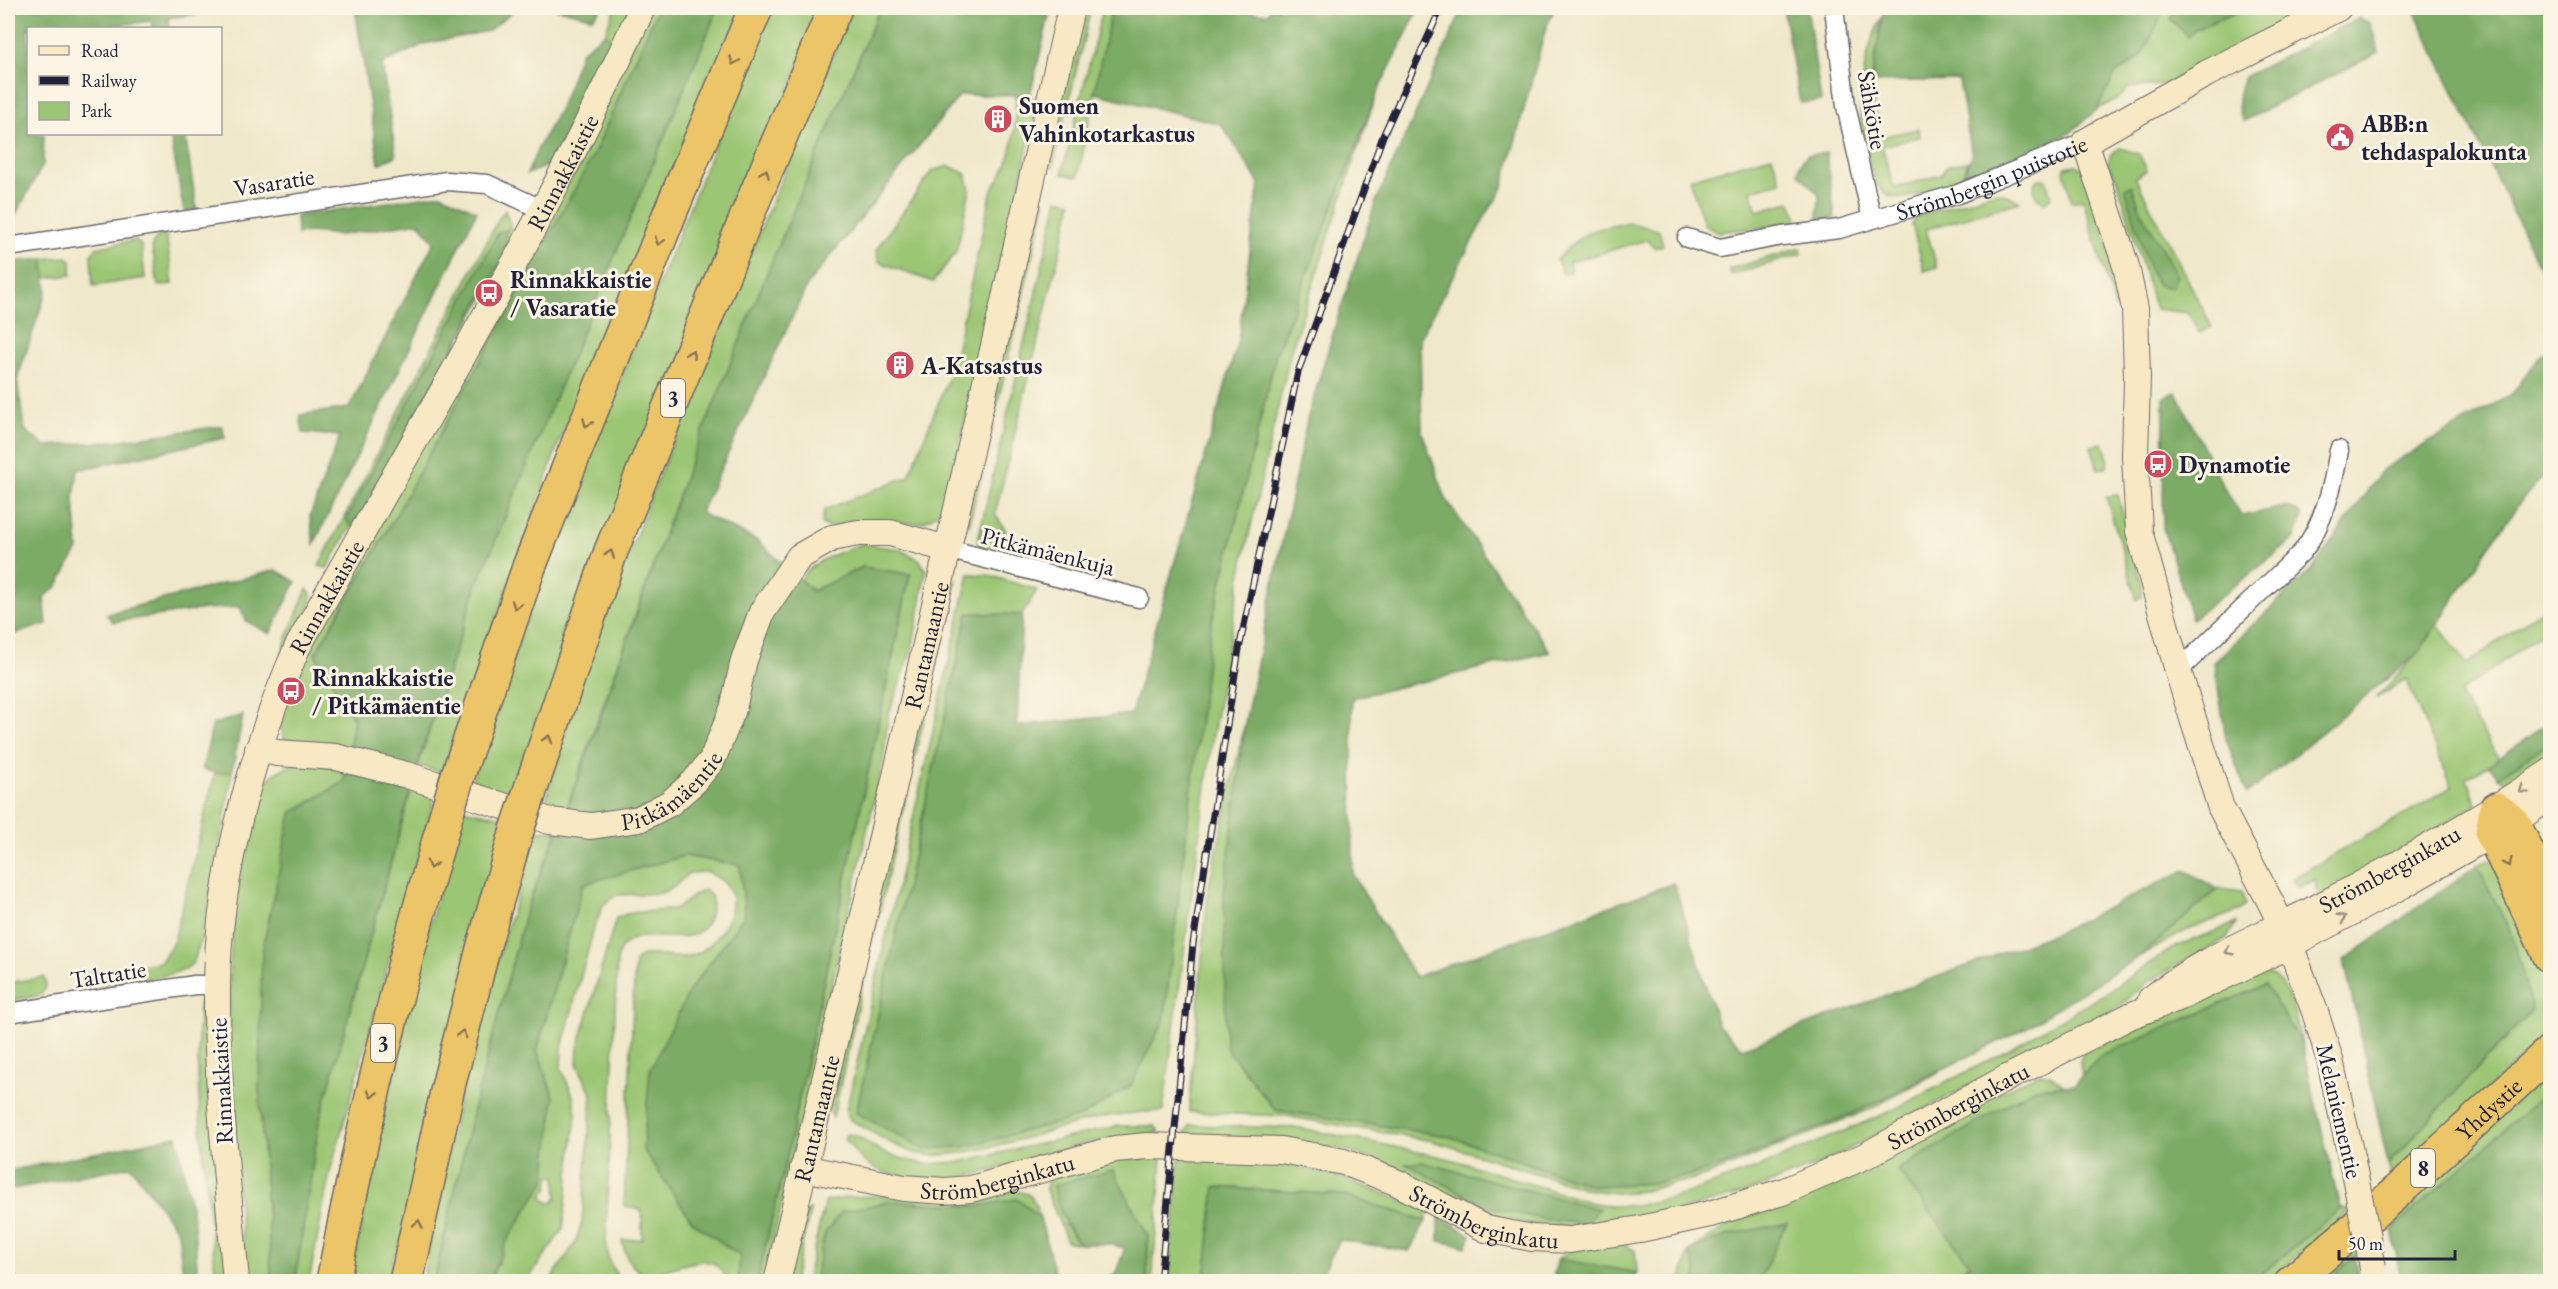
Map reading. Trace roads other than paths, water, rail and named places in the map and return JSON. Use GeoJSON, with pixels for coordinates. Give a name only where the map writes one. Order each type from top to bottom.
{"type":"FeatureCollection","features":[{"type":"Feature","properties":{"kind":"highway","name":"3"},"geometry":{"type":"LineString","coordinates":[[333,1281],[380,1059],[413,927],[458,775],[529,567],[670,213],[756,8]]}},
{"type":"Feature","properties":{"kind":"highway","name":"3"},"geometry":{"type":"LineString","coordinates":[[406,1281],[448,1088],[484,945],[529,794],[611,551],[754,199],[835,8]]}},
{"type":"Feature","properties":{"kind":"highway"},"geometry":{"type":"LineString","coordinates":[[2501,821],[2550,895]]}},
{"type":"Feature","properties":{"kind":"highway"},"geometry":{"type":"LineString","coordinates":[[2501,821],[2550,956]]}},
{"type":"Feature","properties":{"kind":"highway","name":"Yhdystie"},"geometry":{"type":"LineString","coordinates":[[2292,1281],[2398,1191],[2550,1052]]}},
{"type":"Feature","properties":{"kind":"street","name":"Rinnakkaistie"},"geometry":{"type":"LineString","coordinates":[[236,1281],[219,1080],[217,985],[219,940],[230,871],[258,749],[280,687],[297,648],[515,263],[615,68],[642,8]]}},
{"type":"Feature","properties":{"kind":"street","name":"Rantamaantie"},"geometry":{"type":"LineString","coordinates":[[777,1281],[867,903],[1071,8]]}},
{"type":"Feature","properties":{"kind":"street","name":"Sähkötie"},"geometry":{"type":"LineString","coordinates":[[1834,8],[1846,106],[1872,219]]}},
{"type":"Feature","properties":{"kind":"street","name":"Strömbergin puistotie"},"geometry":{"type":"LineString","coordinates":[[1688,238],[1720,248],[1782,236],[1839,229],[1958,194],[2085,142],[2206,74],[2338,8]]}},
{"type":"Feature","properties":{"kind":"street"},"geometry":{"type":"LineString","coordinates":[[2085,142],[2126,266],[2135,309],[2137,377],[2135,458],[2139,531],[2178,670],[2221,808],[2286,935]]}},
{"type":"Feature","properties":{"kind":"street","name":"Vasaratie"},"geometry":{"type":"LineString","coordinates":[[8,247],[447,181],[487,184],[543,210]]}},
{"type":"Feature","properties":{"kind":"street"},"geometry":{"type":"LineString","coordinates":[[2178,670],[2302,552],[2315,535],[2334,480],[2339,450]]}},
{"type":"Feature","properties":{"kind":"street","name":"Pitkämäentie"},"geometry":{"type":"LineString","coordinates":[[258,749],[277,753],[336,757],[407,775],[550,821],[591,826],[639,819],[670,803],[694,782],[711,760],[733,709],[744,660],[762,612],[799,558],[832,538],[858,533],[890,533],[946,549]]}},
{"type":"Feature","properties":{"kind":"street","name":"Pitkämäenkuja"},"geometry":{"type":"LineString","coordinates":[[946,549],[1139,598]]}},
{"type":"Feature","properties":{"kind":"street","name":"Strömberginkatu"},"geometry":{"type":"LineString","coordinates":[[2501,821],[2550,772]]}},
{"type":"Feature","properties":{"kind":"street","name":"Strömberginkatu"},"geometry":{"type":"LineString","coordinates":[[803,1167],[904,1188],[944,1191],[971,1189],[1115,1149],[1155,1146],[1281,1150],[1344,1162],[1398,1183],[1486,1229],[1532,1238],[1570,1240],[1640,1229],[1710,1214],[1782,1192],[1865,1156],[2005,1079],[2132,1015],[2173,981],[2286,935],[2318,907],[2550,796]]}},
{"type":"Feature","properties":{"kind":"street","name":"Melaniementie"},"geometry":{"type":"LineString","coordinates":[[2286,935],[2327,1051],[2374,1274]]}},
{"type":"Feature","properties":{"kind":"street","name":"Talttatie"},"geometry":{"type":"LineString","coordinates":[[8,1013],[195,985],[217,985]]}},
{"type":"Feature","properties":{"kind":"railway"},"geometry":{"type":"LineString","coordinates":[[1160,1282],[1193,944],[1239,649],[1298,372],[1383,136],[1441,8]]}},
{"type":"Feature","properties":{"kind":"place","name":"Suomen Vahinkotarkastus"},"geometry":{"type":"Point","coordinates":[998,119]}},
{"type":"Feature","properties":{"kind":"place","name":"ABB:n tehdaspalokunta"},"geometry":{"type":"Point","coordinates":[2340,137]}},
{"type":"Feature","properties":{"kind":"place","name":"Rinnakkaistie / Vasaratie"},"geometry":{"type":"Point","coordinates":[489,293]}},
{"type":"Feature","properties":{"kind":"place","name":"A-Katsastus"},"geometry":{"type":"Point","coordinates":[900,365]}},
{"type":"Feature","properties":{"kind":"place","name":"Dynamotie"},"geometry":{"type":"Point","coordinates":[2158,464]}},
{"type":"Feature","properties":{"kind":"place","name":"Rinnakkaistie / Pitkämäentie"},"geometry":{"type":"Point","coordinates":[291,691]}}]}
